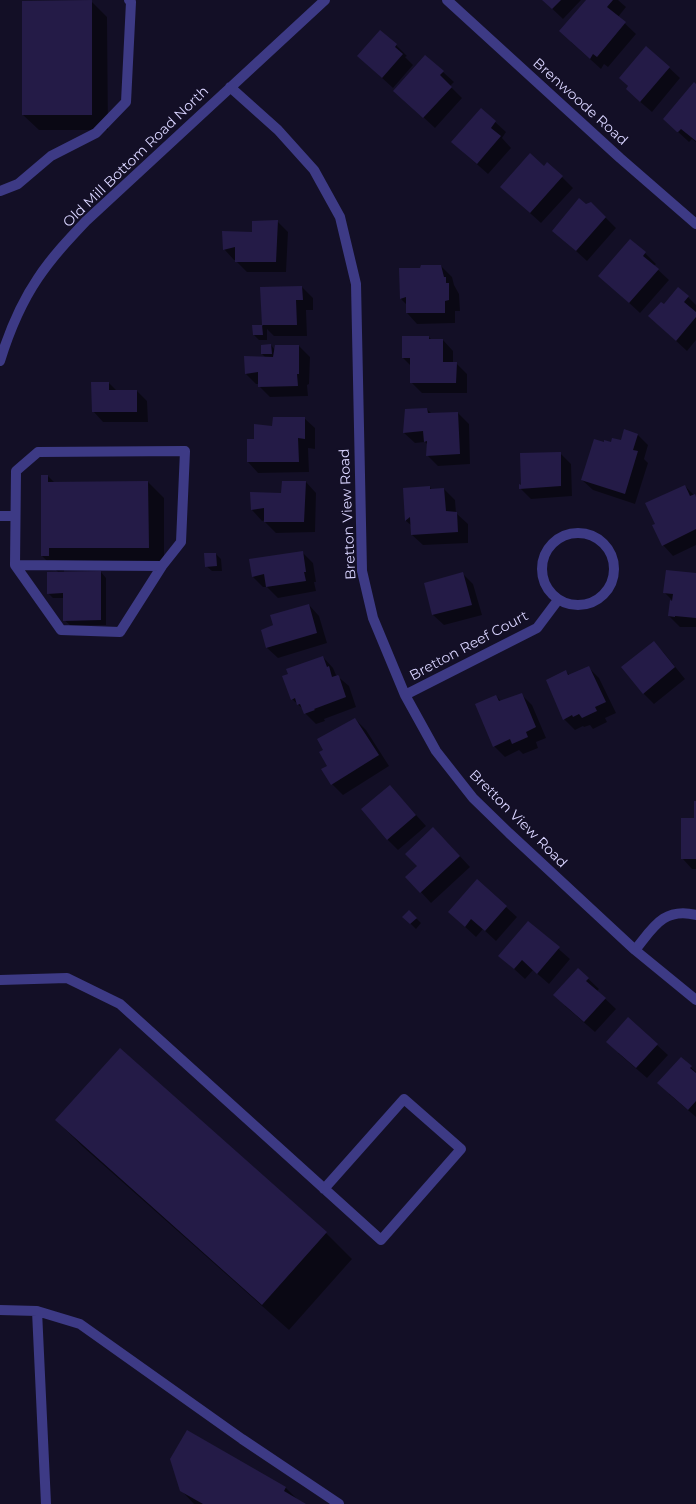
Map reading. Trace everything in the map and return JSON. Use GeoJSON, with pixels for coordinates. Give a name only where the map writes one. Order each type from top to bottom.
{"type":"FeatureCollection","features":[{"type":"Feature","properties":{"kind":"street"},"geometry":{"type":"LineString","coordinates":[[0,191],[18,184],[50,156],[96,133],[126,102],[131,2],[129,0]]}},
{"type":"Feature","properties":{"kind":"street","name":"Old Mill Bottom Road North"},"geometry":{"type":"LineString","coordinates":[[0,361],[10,331],[38,278],[86,221],[326,0]]}},
{"type":"Feature","properties":{"kind":"street","name":"Brenwoode Road"},"geometry":{"type":"LineString","coordinates":[[447,0],[620,158],[696,224]]}},
{"type":"Feature","properties":{"kind":"street","name":"Bretton View Road"},"geometry":{"type":"LineString","coordinates":[[230,87],[278,130],[314,170],[340,217],[356,284],[362,571],[373,618],[405,695],[436,751],[473,798],[509,834],[635,950],[695,996]]}},
{"type":"Feature","properties":{"kind":"street"},"geometry":{"type":"LineString","coordinates":[[185,451],[181,542],[162,566],[120,632],[61,630],[16,565],[16,472],[38,452],[185,451]]}},
{"type":"Feature","properties":{"kind":"street"},"geometry":{"type":"LineString","coordinates":[[0,516],[15,516]]}},
{"type":"Feature","properties":{"kind":"street"},"geometry":{"type":"LineString","coordinates":[[582,532],[594,536],[604,543],[611,552],[615,564],[615,576],[611,587],[603,597],[593,603],[581,606],[569,605],[558,600],[549,592],[544,581],[542,569],[544,557],[550,546],[559,538],[570,533],[582,532]]}},
{"type":"Feature","properties":{"kind":"street"},"geometry":{"type":"LineString","coordinates":[[16,565],[162,566]]}},
{"type":"Feature","properties":{"kind":"street","name":"Bretton Reef Court"},"geometry":{"type":"LineString","coordinates":[[405,695],[537,628],[558,600]]}},
{"type":"Feature","properties":{"kind":"street"},"geometry":{"type":"LineString","coordinates":[[635,950],[659,921],[676,913],[696,915]]}},
{"type":"Feature","properties":{"kind":"street"},"geometry":{"type":"LineString","coordinates":[[0,980],[68,978],[120,1004],[324,1189],[381,1240],[461,1149],[404,1099],[324,1189]]}},
{"type":"Feature","properties":{"kind":"street"},"geometry":{"type":"LineString","coordinates":[[0,1310],[37,1311],[80,1324],[242,1439],[339,1504]]}},
{"type":"Feature","properties":{"kind":"street"},"geometry":{"type":"LineString","coordinates":[[37,1311],[46,1504]]}},
{"type":"Feature","properties":{"kind":"building"},"geometry":{"type":"Polygon","coordinates":[[[92,0],[92,115],[22,115],[22,1],[92,0]]]}},
{"type":"Feature","properties":{"kind":"building"},"geometry":{"type":"Polygon","coordinates":[[[542,0],[561,0],[552,9],[542,0]]]}},
{"type":"Feature","properties":{"kind":"building"},"geometry":{"type":"Polygon","coordinates":[[[586,0],[613,0],[607,7],[626,22],[597,57],[593,54],[590,59],[559,31],[586,0]]]}},
{"type":"Feature","properties":{"kind":"building"},"geometry":{"type":"Polygon","coordinates":[[[380,30],[397,44],[395,47],[403,54],[382,78],[357,56],[380,30]]]}},
{"type":"Feature","properties":{"kind":"building"},"geometry":{"type":"Polygon","coordinates":[[[646,46],[670,67],[640,102],[626,89],[628,86],[619,78],[646,46]]]}},
{"type":"Feature","properties":{"kind":"building"},"geometry":{"type":"Polygon","coordinates":[[[425,55],[444,71],[440,75],[452,87],[423,118],[393,91],[425,55]]]}},
{"type":"Feature","properties":{"kind":"building"},"geometry":{"type":"Polygon","coordinates":[[[694,82],[696,84],[696,141],[681,129],[677,132],[663,119],[694,82]]]}},
{"type":"Feature","properties":{"kind":"building"},"geometry":{"type":"Polygon","coordinates":[[[481,108],[496,121],[491,128],[501,136],[477,164],[451,142],[481,108]]]}},
{"type":"Feature","properties":{"kind":"building"},"geometry":{"type":"Polygon","coordinates":[[[530,153],[544,166],[547,162],[563,176],[530,213],[500,187],[530,153]]]}},
{"type":"Feature","properties":{"kind":"building"},"geometry":{"type":"Polygon","coordinates":[[[579,198],[586,204],[591,202],[606,217],[576,251],[552,231],[579,198]]]}},
{"type":"Feature","properties":{"kind":"building"},"geometry":{"type":"Polygon","coordinates":[[[278,220],[276,262],[235,262],[235,247],[223,250],[222,231],[252,232],[252,221],[278,220]]]}},
{"type":"Feature","properties":{"kind":"building"},"geometry":{"type":"Polygon","coordinates":[[[630,239],[646,252],[643,256],[659,269],[629,303],[598,276],[630,239]]]}},
{"type":"Feature","properties":{"kind":"building"},"geometry":{"type":"Polygon","coordinates":[[[421,265],[441,265],[444,277],[446,277],[446,283],[449,283],[449,300],[445,301],[445,313],[406,313],[406,297],[400,299],[399,268],[420,268],[421,265]]]}},
{"type":"Feature","properties":{"kind":"building"},"geometry":{"type":"Polygon","coordinates":[[[302,286],[303,300],[296,300],[297,325],[262,325],[260,287],[302,286]]]}},
{"type":"Feature","properties":{"kind":"building"},"geometry":{"type":"Polygon","coordinates":[[[678,287],[689,296],[684,302],[696,312],[696,317],[676,341],[648,316],[661,302],[664,304],[678,287]]]}},
{"type":"Feature","properties":{"kind":"building"},"geometry":{"type":"Polygon","coordinates":[[[252,325],[262,325],[263,335],[253,335],[252,325]]]}},
{"type":"Feature","properties":{"kind":"building"},"geometry":{"type":"Polygon","coordinates":[[[402,336],[429,336],[429,339],[443,339],[443,362],[457,362],[456,383],[410,383],[410,358],[402,358],[402,336]]]}},
{"type":"Feature","properties":{"kind":"building"},"geometry":{"type":"Polygon","coordinates":[[[271,344],[272,354],[261,354],[261,345],[271,344]]]}},
{"type":"Feature","properties":{"kind":"building"},"geometry":{"type":"Polygon","coordinates":[[[275,345],[299,345],[299,374],[297,374],[298,386],[258,387],[258,372],[245,374],[244,356],[273,357],[275,345]]]}},
{"type":"Feature","properties":{"kind":"building"},"geometry":{"type":"Polygon","coordinates":[[[91,382],[109,382],[109,390],[137,390],[137,412],[92,412],[91,382]]]}},
{"type":"Feature","properties":{"kind":"building"},"geometry":{"type":"Polygon","coordinates":[[[427,408],[428,413],[458,412],[460,454],[426,456],[427,441],[424,442],[423,431],[403,433],[405,409],[427,408]]]}},
{"type":"Feature","properties":{"kind":"building"},"geometry":{"type":"Polygon","coordinates":[[[273,417],[305,417],[305,439],[298,438],[299,462],[247,462],[247,439],[254,439],[254,424],[272,426],[273,417]]]}},
{"type":"Feature","properties":{"kind":"building"},"geometry":{"type":"Polygon","coordinates":[[[624,429],[638,434],[633,450],[638,451],[625,494],[581,480],[594,439],[604,442],[604,440],[611,442],[612,438],[621,440],[624,429]]]}},
{"type":"Feature","properties":{"kind":"building"},"geometry":{"type":"Polygon","coordinates":[[[561,452],[561,486],[519,489],[519,484],[521,485],[520,453],[561,452]]]}},
{"type":"Feature","properties":{"kind":"building"},"geometry":{"type":"Polygon","coordinates":[[[41,475],[48,475],[48,482],[148,481],[149,548],[49,548],[49,556],[41,556],[41,475]]]}},
{"type":"Feature","properties":{"kind":"building"},"geometry":{"type":"Polygon","coordinates":[[[282,481],[306,481],[304,522],[264,522],[264,508],[251,510],[250,492],[281,493],[282,481]]]}},
{"type":"Feature","properties":{"kind":"building"},"geometry":{"type":"Polygon","coordinates":[[[685,485],[690,496],[695,494],[696,497],[696,529],[662,546],[652,525],[655,524],[645,503],[685,485]]]}},
{"type":"Feature","properties":{"kind":"building"},"geometry":{"type":"Polygon","coordinates":[[[430,486],[430,489],[444,488],[446,511],[457,512],[458,532],[411,535],[410,517],[405,521],[403,488],[430,486]]]}},
{"type":"Feature","properties":{"kind":"building"},"geometry":{"type":"Polygon","coordinates":[[[303,551],[306,581],[266,587],[264,574],[252,577],[249,559],[303,551]]]}},
{"type":"Feature","properties":{"kind":"building"},"geometry":{"type":"Polygon","coordinates":[[[204,553],[216,553],[217,566],[205,567],[204,553]]]}},
{"type":"Feature","properties":{"kind":"building"},"geometry":{"type":"Polygon","coordinates":[[[666,570],[696,573],[696,618],[668,616],[670,600],[672,601],[673,594],[663,593],[666,570]]]}},
{"type":"Feature","properties":{"kind":"building"},"geometry":{"type":"Polygon","coordinates":[[[101,571],[101,620],[63,621],[63,593],[47,594],[47,572],[101,571]]]}},
{"type":"Feature","properties":{"kind":"building"},"geometry":{"type":"Polygon","coordinates":[[[463,572],[472,605],[432,615],[424,583],[463,572]]]}},
{"type":"Feature","properties":{"kind":"building"},"geometry":{"type":"Polygon","coordinates":[[[309,604],[317,633],[266,648],[261,630],[273,625],[270,615],[309,604]]]}},
{"type":"Feature","properties":{"kind":"building"},"geometry":{"type":"Polygon","coordinates":[[[654,641],[675,667],[643,694],[621,667],[654,641]]]}},
{"type":"Feature","properties":{"kind":"building"},"geometry":{"type":"Polygon","coordinates":[[[323,656],[327,667],[329,666],[332,677],[339,676],[346,697],[304,714],[300,704],[297,705],[295,698],[291,700],[282,676],[288,674],[286,669],[323,656]]]}},
{"type":"Feature","properties":{"kind":"building"},"geometry":{"type":"Polygon","coordinates":[[[589,666],[606,702],[595,707],[597,711],[582,718],[579,714],[573,717],[572,715],[563,720],[546,680],[566,670],[568,675],[589,666]]]}},
{"type":"Feature","properties":{"kind":"building"},"geometry":{"type":"Polygon","coordinates":[[[522,693],[536,727],[526,732],[528,737],[512,744],[510,739],[493,747],[475,704],[496,695],[499,701],[522,693]]]}},
{"type":"Feature","properties":{"kind":"building"},"geometry":{"type":"Polygon","coordinates":[[[355,718],[379,755],[331,785],[321,769],[327,766],[319,752],[323,750],[317,739],[355,718]]]}},
{"type":"Feature","properties":{"kind":"building"},"geometry":{"type":"Polygon","coordinates":[[[390,785],[416,815],[387,840],[361,809],[390,785]]]}},
{"type":"Feature","properties":{"kind":"building"},"geometry":{"type":"Polygon","coordinates":[[[694,801],[696,801],[696,859],[681,859],[681,818],[694,818],[694,801]]]}},
{"type":"Feature","properties":{"kind":"building"},"geometry":{"type":"Polygon","coordinates":[[[433,827],[460,856],[420,893],[405,877],[417,866],[405,854],[433,827]]]}},
{"type":"Feature","properties":{"kind":"building"},"geometry":{"type":"Polygon","coordinates":[[[477,879],[507,906],[485,931],[471,919],[465,927],[448,912],[477,879]]]}},
{"type":"Feature","properties":{"kind":"building"},"geometry":{"type":"Polygon","coordinates":[[[409,910],[417,918],[410,924],[402,917],[409,910]]]}},
{"type":"Feature","properties":{"kind":"building"},"geometry":{"type":"Polygon","coordinates":[[[528,921],[560,947],[537,974],[522,960],[514,969],[498,956],[528,921]]]}},
{"type":"Feature","properties":{"kind":"building"},"geometry":{"type":"Polygon","coordinates":[[[578,968],[589,978],[586,981],[606,998],[584,1022],[553,995],[578,968]]]}},
{"type":"Feature","properties":{"kind":"building"},"geometry":{"type":"Polygon","coordinates":[[[628,1017],[658,1044],[636,1068],[606,1042],[628,1017]]]}},
{"type":"Feature","properties":{"kind":"building"},"geometry":{"type":"Polygon","coordinates":[[[120,1048],[327,1232],[262,1305],[55,1120],[120,1048]]]}},
{"type":"Feature","properties":{"kind":"building"},"geometry":{"type":"Polygon","coordinates":[[[681,1057],[692,1066],[690,1068],[696,1073],[696,1101],[688,1110],[657,1083],[681,1057]]]}},
{"type":"Feature","properties":{"kind":"building"},"geometry":{"type":"Polygon","coordinates":[[[187,1430],[286,1487],[284,1491],[306,1504],[203,1504],[180,1491],[170,1459],[187,1430]]]}}]}
